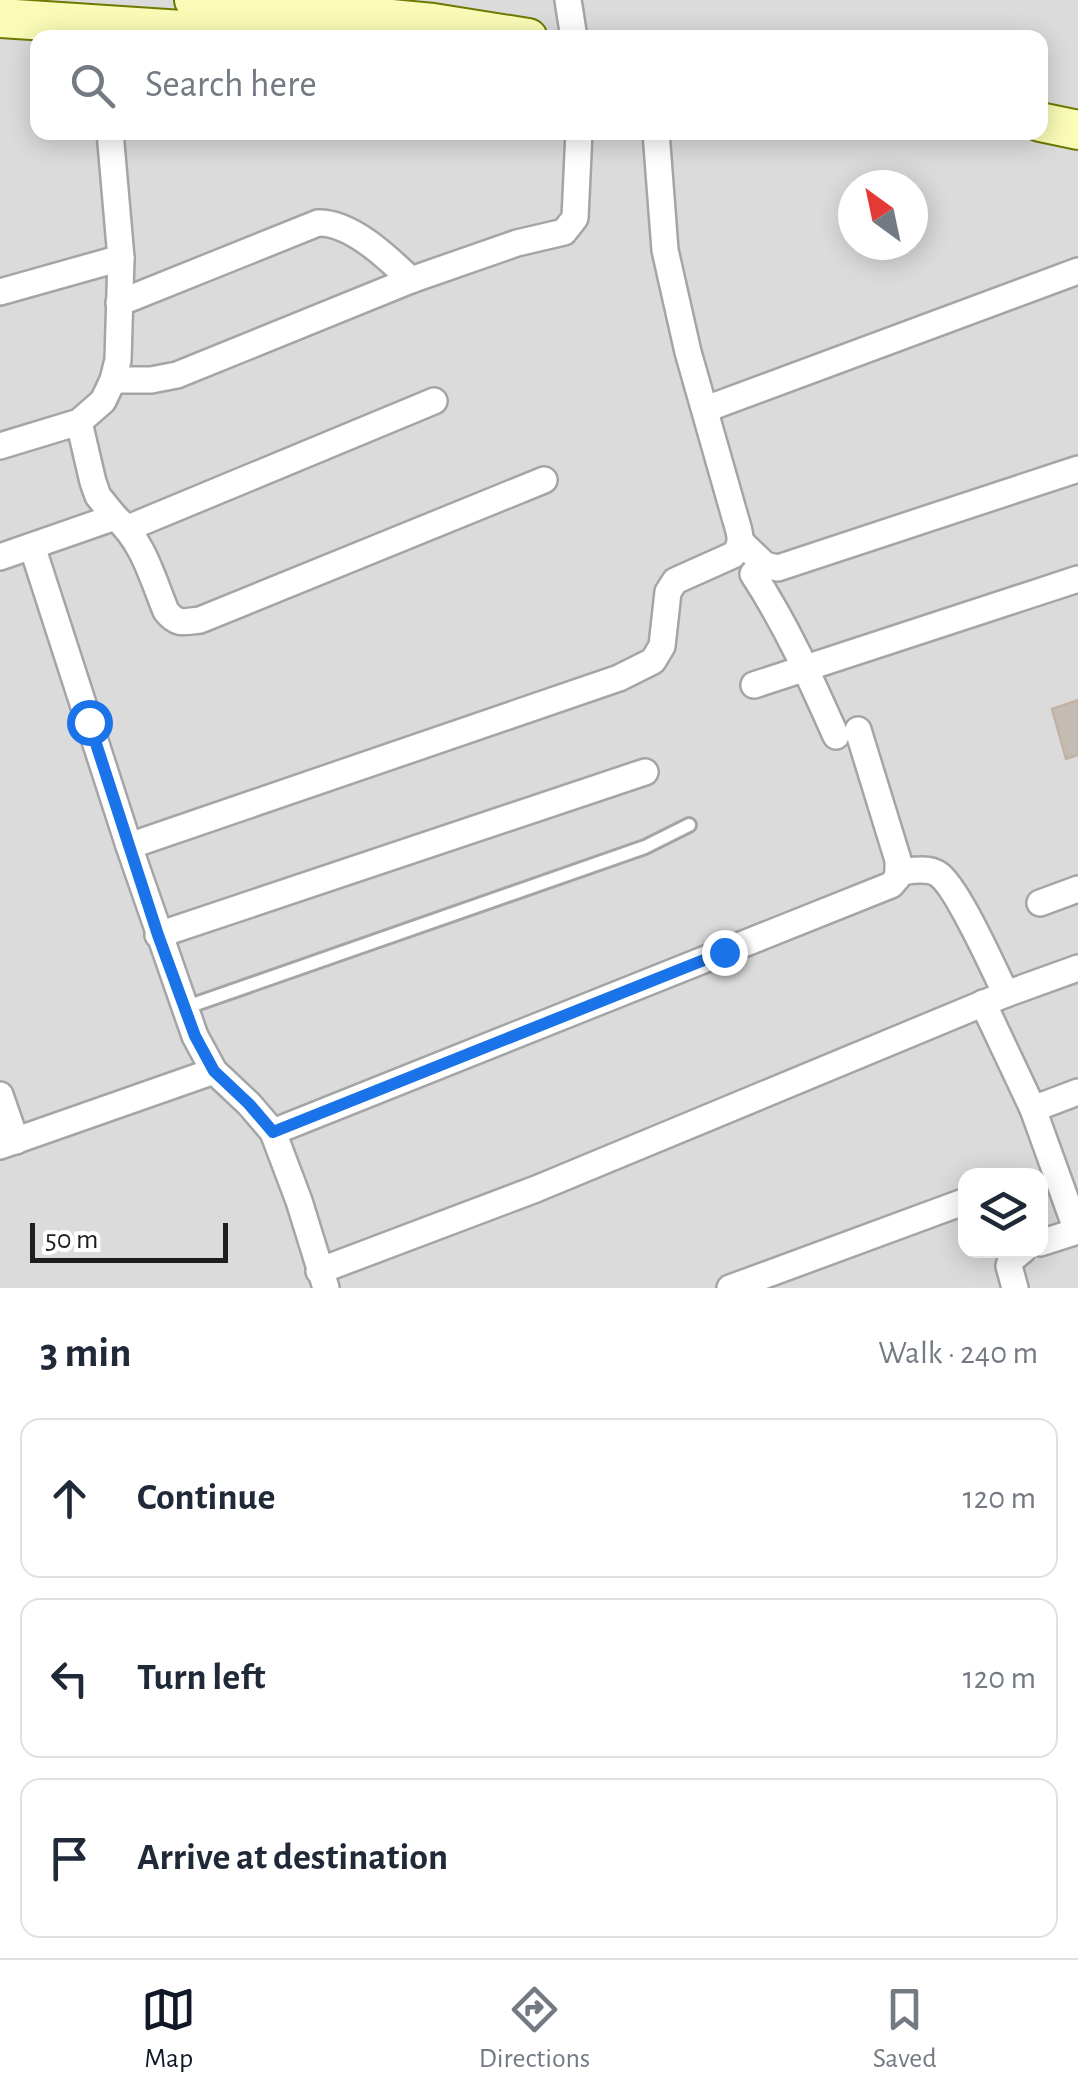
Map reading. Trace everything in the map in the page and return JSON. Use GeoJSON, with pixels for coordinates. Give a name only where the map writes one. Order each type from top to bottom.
{"type":"FeatureCollection","features":[{"type":"Feature","properties":{"kind":"main road"},"geometry":{"type":"LineString","coordinates":[[194,0],[256,1],[303,16]]}},
{"type":"Feature","properties":{"kind":"main road"},"geometry":{"type":"LineString","coordinates":[[0,18],[102,30],[303,16],[433,22],[480,30]]}},
{"type":"Feature","properties":{"kind":"main road"},"geometry":{"type":"LineString","coordinates":[[1048,124],[1078,130]]}},
{"type":"Feature","properties":{"kind":"street"},"geometry":{"type":"LineString","coordinates":[[568,0],[573,30]]}},
{"type":"Feature","properties":{"kind":"street"},"geometry":{"type":"LineString","coordinates":[[0,446],[79,422],[103,401],[113,380],[118,360],[121,258],[111,140]]}},
{"type":"Feature","properties":{"kind":"street"},"geometry":{"type":"LineString","coordinates":[[113,380],[151,380],[176,375],[411,280],[556,235],[570,227],[575,218],[579,140]]}},
{"type":"Feature","properties":{"kind":"street"},"geometry":{"type":"LineString","coordinates":[[128,846],[619,678],[653,661],[662,646],[668,592],[675,582],[740,549],[665,250],[657,140]]}},
{"type":"Feature","properties":{"kind":"street"},"geometry":{"type":"LineString","coordinates":[[120,302],[318,223],[331,222],[386,256],[411,280]]}},
{"type":"Feature","properties":{"kind":"street"},"geometry":{"type":"LineString","coordinates":[[0,292],[121,258]]}},
{"type":"Feature","properties":{"kind":"street"},"geometry":{"type":"LineString","coordinates":[[706,409],[1078,272]]}},
{"type":"Feature","properties":{"kind":"street"},"geometry":{"type":"LineString","coordinates":[[0,557],[121,523],[434,401]]}},
{"type":"Feature","properties":{"kind":"street"},"geometry":{"type":"LineString","coordinates":[[79,422],[98,496],[141,548],[166,611],[172,620],[180,622],[200,620],[544,480]]}},
{"type":"Feature","properties":{"kind":"street"},"geometry":{"type":"LineString","coordinates":[[741,542],[765,565],[778,568],[1078,469]]}},
{"type":"Feature","properties":{"kind":"street"},"geometry":{"type":"LineString","coordinates":[[32,546],[128,846],[195,1036],[214,1071],[273,1132],[322,1280],[995,999],[1078,968]]}},
{"type":"Feature","properties":{"kind":"street"},"geometry":{"type":"LineString","coordinates":[[273,1132],[891,885],[898,877],[893,840],[847,733],[753,574]]}},
{"type":"Feature","properties":{"kind":"street"},"geometry":{"type":"LineString","coordinates":[[754,685],[1078,578]]}},
{"type":"Feature","properties":{"kind":"street"},"geometry":{"type":"LineString","coordinates":[[158,935],[645,772]]}},
{"type":"Feature","properties":{"kind":"street"},"geometry":{"type":"LineString","coordinates":[[898,872],[934,871],[942,876],[960,904],[1077,1231],[1048,1241]]}},
{"type":"Feature","properties":{"kind":"street"},"geometry":{"type":"LineString","coordinates":[[1040,903],[1078,889]]}},
{"type":"Feature","properties":{"kind":"street"},"geometry":{"type":"LineString","coordinates":[[0,1095],[8,1144],[214,1071]]}},
{"type":"Feature","properties":{"kind":"street"},"geometry":{"type":"LineString","coordinates":[[1033,1109],[1078,1092]]}},
{"type":"Feature","properties":{"kind":"street"},"geometry":{"type":"LineString","coordinates":[[730,1288],[958,1205]]}},
{"type":"Feature","properties":{"kind":"street"},"geometry":{"type":"LineString","coordinates":[[1013,1258],[1010,1266],[1015,1288]]}},
{"type":"Feature","properties":{"kind":"lane"},"geometry":{"type":"LineString","coordinates":[[184,1008],[645,846],[689,825]]}},
{"type":"Feature","properties":{"kind":"shaded area"},"geometry":{"type":"Polygon","coordinates":[[[0,0],[1078,0],[1078,1288],[0,1288],[0,0]]]}},
{"type":"Feature","properties":{"kind":"building"},"geometry":{"type":"Polygon","coordinates":[[[1078,700],[1078,755],[1066,759],[1052,709],[1078,700]]]}},
{"type":"Feature","properties":{"kind":"route"},"geometry":{"type":"LineString","coordinates":[[89,722],[195,1036],[214,1071],[273,1132],[724,952]]}}]}
